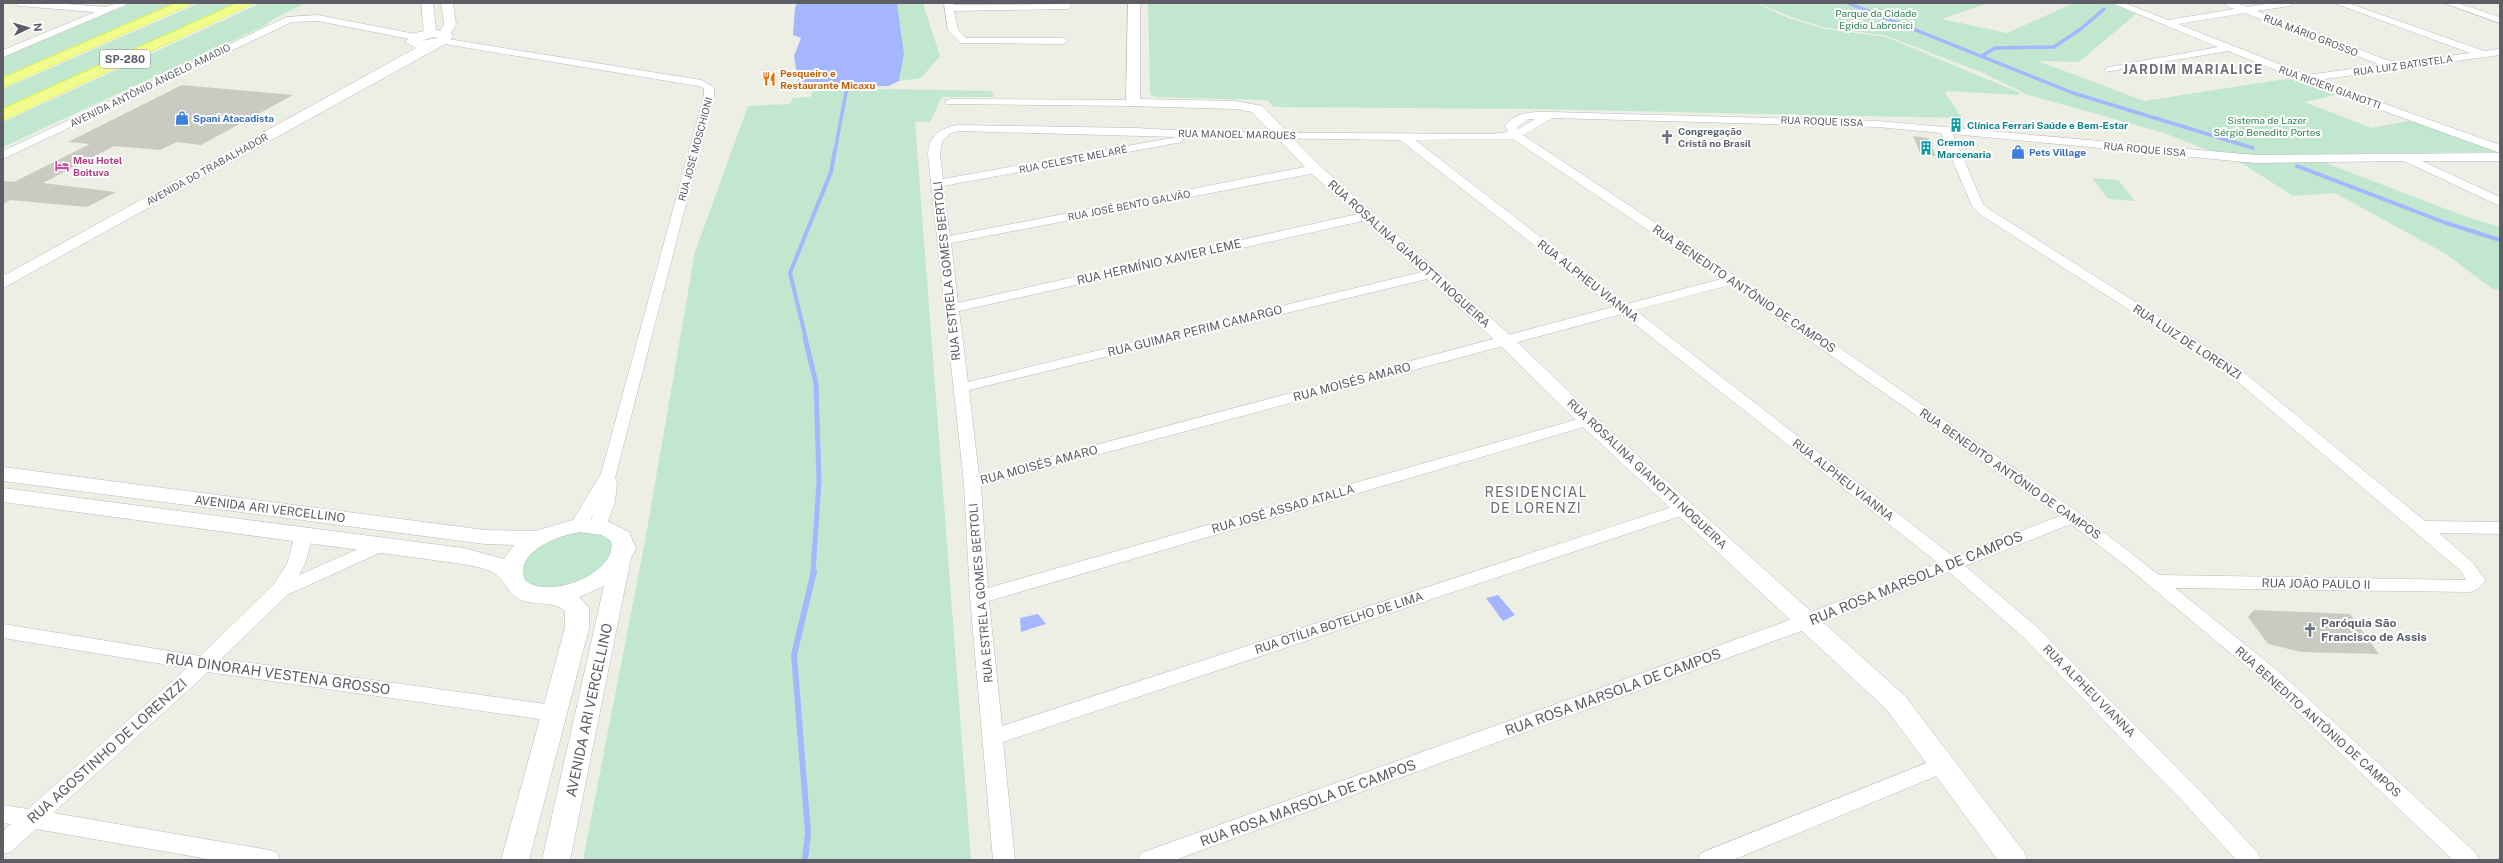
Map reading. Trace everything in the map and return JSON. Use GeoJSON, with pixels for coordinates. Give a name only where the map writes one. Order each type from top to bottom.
{"type":"FeatureCollection","features":[{"type":"Feature","properties":{"kind":"highway","name":"SP-280"},"geometry":{"type":"LineString","coordinates":[[3,83],[187,3]]}},
{"type":"Feature","properties":{"kind":"highway","name":"SP-280"},"geometry":{"type":"LineString","coordinates":[[3,115],[248,3]]}},
{"type":"Feature","properties":{"kind":"street"},"geometry":{"type":"LineString","coordinates":[[19,3],[107,10]]}},
{"type":"Feature","properties":{"kind":"street"},"geometry":{"type":"LineString","coordinates":[[3,54],[125,3]]}},
{"type":"Feature","properties":{"kind":"street"},"geometry":{"type":"LineString","coordinates":[[427,3],[437,38]]}},
{"type":"Feature","properties":{"kind":"street"},"geometry":{"type":"LineString","coordinates":[[3,269],[414,40],[437,38],[450,24],[447,3]]}},
{"type":"Feature","properties":{"kind":"street"},"geometry":{"type":"LineString","coordinates":[[950,102],[1133,103],[1134,3]]}},
{"type":"Feature","properties":{"kind":"street","name":"RUA RICIERI GIANOTTI"},"geometry":{"type":"LineString","coordinates":[[2117,3],[2306,79],[2500,149]]}},
{"type":"Feature","properties":{"kind":"street","name":"RUA MÁRIO GROSSO"},"geometry":{"type":"LineString","coordinates":[[2227,3],[2394,66]]}},
{"type":"Feature","properties":{"kind":"street"},"geometry":{"type":"LineString","coordinates":[[2166,23],[2290,3]]}},
{"type":"Feature","properties":{"kind":"street"},"geometry":{"type":"LineString","coordinates":[[2339,3],[2500,60]]}},
{"type":"Feature","properties":{"kind":"street"},"geometry":{"type":"LineString","coordinates":[[2449,3],[2500,20]]}},
{"type":"Feature","properties":{"kind":"street"},"geometry":{"type":"LineString","coordinates":[[1063,41],[964,41],[957,38],[953,33],[949,6],[1067,6]]}},
{"type":"Feature","properties":{"kind":"street","name":"AVENIDA ANTÔNIO ÂNGELO AMADIO"},"geometry":{"type":"LineString","coordinates":[[3,155],[280,22],[298,18],[318,18],[414,40]]}},
{"type":"Feature","properties":{"kind":"street","name":"AVENIDA DO TRABALHADOR"},"geometry":{"type":"LineString","coordinates":[[3,283],[437,38]]}},
{"type":"Feature","properties":{"kind":"street","name":"RUA JOSÉ MOSCHIONI"},"geometry":{"type":"LineString","coordinates":[[437,38],[701,83],[709,87],[709,96],[609,474],[589,525]]}},
{"type":"Feature","properties":{"kind":"street"},"geometry":{"type":"LineString","coordinates":[[2109,70],[2229,48]]}},
{"type":"Feature","properties":{"kind":"street","name":"RUA LUIZ BATISTELA"},"geometry":{"type":"LineString","coordinates":[[2306,79],[2500,52]]}},
{"type":"Feature","properties":{"kind":"street","name":"RUA ROSALINA GIANOTTI NOGUEIRA"},"geometry":{"type":"LineString","coordinates":[[1133,103],[1236,104],[1257,109],[1315,169],[1506,341],[1588,421],[1896,703],[1944,764],[2014,860]]}},
{"type":"Feature","properties":{"kind":"street","name":"RUA ROQUE ISSA"},"geometry":{"type":"LineString","coordinates":[[1515,135],[1550,114],[1848,122],[2255,159],[2500,157]]}},
{"type":"Feature","properties":{"kind":"street","name":"RUA MANOEL MARQUES"},"geometry":{"type":"LineString","coordinates":[[958,128],[1137,131],[1208,135],[1284,136],[1404,137],[1515,135]]}},
{"type":"Feature","properties":{"kind":"street","name":"RUA ESTRELA GOMES BERTOLI"},"geometry":{"type":"LineString","coordinates":[[958,128],[941,132],[936,136],[934,145],[950,309],[972,483],[979,597],[994,737],[1004,860]]}},
{"type":"Feature","properties":{"kind":"street","name":"RUA LUIZ DE LORENZI"},"geometry":{"type":"LineString","coordinates":[[1945,130],[1978,206],[1985,212],[2230,368],[2467,567],[2477,581],[2475,583]]}},
{"type":"Feature","properties":{"kind":"street"},"geometry":{"type":"LineString","coordinates":[[1137,131],[1142,138],[1142,146]]}},
{"type":"Feature","properties":{"kind":"street","name":"RUA CELESTE MELARÉ"},"geometry":{"type":"LineString","coordinates":[[937,184],[1208,135]]}},
{"type":"Feature","properties":{"kind":"street","name":"RUA BENEDITO ANTÔNIO DE CAMPOS"},"geometry":{"type":"LineString","coordinates":[[1515,135],[1732,280],[2073,517],[2156,581],[2271,676],[2468,860]]}},
{"type":"Feature","properties":{"kind":"street","name":"RUA ALPHEU VIANNA"},"geometry":{"type":"LineString","coordinates":[[1404,137],[1950,563],[2030,632],[2174,778],[2250,860]]}},
{"type":"Feature","properties":{"kind":"street"},"geometry":{"type":"LineString","coordinates":[[2405,158],[2500,202]]}},
{"type":"Feature","properties":{"kind":"street","name":"RUA JOSÉ BENTO GALVÃO"},"geometry":{"type":"LineString","coordinates":[[943,241],[1315,169]]}},
{"type":"Feature","properties":{"kind":"street","name":"RUA HERMÍNIO XAVIER LEME"},"geometry":{"type":"LineString","coordinates":[[950,309],[1367,216]]}},
{"type":"Feature","properties":{"kind":"street","name":"RUA GUIMAR PERIM CAMARGO"},"geometry":{"type":"LineString","coordinates":[[960,388],[1430,274]]}},
{"type":"Feature","properties":{"kind":"street","name":"RUA MOISÉS AMARO"},"geometry":{"type":"LineString","coordinates":[[972,483],[1732,280]]}},
{"type":"Feature","properties":{"kind":"street","name":"RUA JOSÉ ASSAD ATALLA"},"geometry":{"type":"LineString","coordinates":[[979,597],[1588,421]]}},
{"type":"Feature","properties":{"kind":"street","name":"AVENIDA ARI VERCELLINO"},"geometry":{"type":"LineString","coordinates":[[3,474],[485,537],[538,538]]}},
{"type":"Feature","properties":{"kind":"street","name":"AVENIDA ARI VERCELLINO"},"geometry":{"type":"LineString","coordinates":[[3,495],[463,556],[500,566],[510,574]]}},
{"type":"Feature","properties":{"kind":"street","name":"RUA OTÍLIA BOTELHO DE LIMA"},"geometry":{"type":"LineString","coordinates":[[994,737],[1684,509]]}},
{"type":"Feature","properties":{"kind":"street","name":"RUA ROSA MARSOLA DE CAMPOS"},"geometry":{"type":"LineString","coordinates":[[1149,860],[1808,621],[1950,563],[2073,517]]}},
{"type":"Feature","properties":{"kind":"street"},"geometry":{"type":"LineString","coordinates":[[589,525],[565,527],[538,538],[523,549],[513,562],[510,574],[513,584],[523,592],[538,596],[556,596],[573,593],[595,583],[614,570],[621,560]]}},
{"type":"Feature","properties":{"kind":"street","name":"AVENIDA ARI VERCELLINO"},"geometry":{"type":"LineString","coordinates":[[556,860],[624,550],[624,541],[619,534],[589,525]]}},
{"type":"Feature","properties":{"kind":"street"},"geometry":{"type":"LineString","coordinates":[[2420,527],[2500,528]]}},
{"type":"Feature","properties":{"kind":"street","name":"RUA AGOSTINHO DE LORENZZI"},"geometry":{"type":"LineString","coordinates":[[3,845],[204,664],[280,590],[296,564],[304,535]]}},
{"type":"Feature","properties":{"kind":"street","name":"RUA AGOSTINHO DE LORENZZI"},"geometry":{"type":"LineString","coordinates":[[280,590],[380,546]]}},
{"type":"Feature","properties":{"kind":"street","name":"RUA JOÃO PAULO II"},"geometry":{"type":"LineString","coordinates":[[2156,581],[2464,586],[2475,583]]}},
{"type":"Feature","properties":{"kind":"street"},"geometry":{"type":"LineString","coordinates":[[515,860],[553,713],[577,628],[577,608],[570,602],[556,596]]}},
{"type":"Feature","properties":{"kind":"street","name":"RUA DINORAH VESTENA GROSSO"},"geometry":{"type":"LineString","coordinates":[[3,631],[204,664],[553,713]]}},
{"type":"Feature","properties":{"kind":"street"},"geometry":{"type":"LineString","coordinates":[[1709,860],[1944,764]]}},
{"type":"Feature","properties":{"kind":"street"},"geometry":{"type":"LineString","coordinates":[[3,814],[269,860]]}},
{"type":"Feature","properties":{"kind":"green space"},"geometry":{"type":"Polygon","coordinates":[[[132,3],[176,3],[3,77],[3,57],[132,3]]]}},
{"type":"Feature","properties":{"kind":"green space"},"geometry":{"type":"Polygon","coordinates":[[[199,3],[239,3],[3,110],[3,89],[199,3]]]}},
{"type":"Feature","properties":{"kind":"green space"},"geometry":{"type":"Polygon","coordinates":[[[261,3],[306,3],[277,17],[262,27],[3,147],[3,122],[261,3]]]}},
{"type":"Feature","properties":{"kind":"green space"},"geometry":{"type":"Polygon","coordinates":[[[897,3],[923,3],[940,56],[921,78],[899,81],[904,54],[897,3]]]}},
{"type":"Feature","properties":{"kind":"green space"},"geometry":{"type":"Polygon","coordinates":[[[1148,3],[1756,3],[1788,18],[1825,29],[1886,37],[2018,92],[2020,95],[1947,91],[1945,93],[1962,118],[1532,109],[1274,107],[1267,100],[1157,97],[1151,95],[1150,90],[1148,3]]]}},
{"type":"Feature","properties":{"kind":"green space","name":"Sistema de Lazer Sérgio Benedito Portes"},"geometry":{"type":"Polygon","coordinates":[[[1758,3],[1988,3],[1942,19],[2007,33],[2074,3],[2109,3],[2136,14],[2079,62],[2038,61],[2144,101],[2291,78],[2335,95],[2304,102],[2372,128],[2412,120],[2500,152],[2328,154],[2326,163],[2464,216],[2500,227],[2500,291],[2491,288],[2446,254],[2335,193],[2293,196],[2243,164],[2164,133],[2028,95],[1981,72],[1884,35],[1827,28],[1791,17],[1758,3]]]}},
{"type":"Feature","properties":{"kind":"green space"},"geometry":{"type":"Polygon","coordinates":[[[888,89],[992,91],[994,97],[942,97],[930,122],[915,122],[971,860],[583,860],[646,536],[695,252],[748,106],[789,104],[793,98],[810,97],[813,91],[888,89]]]}},
{"type":"Feature","properties":{"kind":"green space"},"geometry":{"type":"Polygon","coordinates":[[[2092,178],[2118,180],[2135,201],[2108,199],[2092,178]]]}},
{"type":"Feature","properties":{"kind":"green space"},"geometry":{"type":"Polygon","coordinates":[[[591,531],[610,540],[614,553],[591,578],[549,590],[528,584],[522,578],[523,561],[546,542],[570,533],[591,531]]]}},
{"type":"Feature","properties":{"kind":"water"},"geometry":{"type":"Polygon","coordinates":[[[797,3],[897,3],[904,54],[899,81],[889,86],[812,88],[795,84],[798,81],[794,56],[801,38],[793,35],[795,8],[797,3]]]}},
{"type":"Feature","properties":{"kind":"water"},"geometry":{"type":"Polygon","coordinates":[[[1498,595],[1515,615],[1503,621],[1486,598],[1498,595]]]}},
{"type":"Feature","properties":{"kind":"water"},"geometry":{"type":"Polygon","coordinates":[[[1038,614],[1046,624],[1021,632],[1020,618],[1038,614]]]}},
{"type":"Feature","properties":{"kind":"building","name":"Spani Atacadista"},"geometry":{"type":"Polygon","coordinates":[[[182,85],[293,95],[201,145],[177,142],[160,150],[114,146],[43,183],[116,192],[87,207],[10,200],[3,204],[3,181],[14,182],[90,144],[68,142],[182,85]]]}},
{"type":"Feature","properties":{"kind":"building","name":"Cremon Marcenaria"},"geometry":{"type":"Polygon","coordinates":[[[1913,136],[1928,138],[1936,156],[1921,155],[1913,136]]]}},
{"type":"Feature","properties":{"kind":"building","name":"Paróquia São Francisco de Assis"},"geometry":{"type":"Polygon","coordinates":[[[2254,610],[2350,614],[2379,654],[2301,652],[2268,644],[2248,617],[2254,610]]]}},
{"type":"Feature","properties":{"kind":"waterway"},"geometry":{"type":"LineString","coordinates":[[1848,3],[2073,93],[2253,148]]}},
{"type":"Feature","properties":{"kind":"waterway"},"geometry":{"type":"LineString","coordinates":[[1982,56],[1995,48],[2054,47],[2082,28],[2104,9]]}},
{"type":"Feature","properties":{"kind":"waterway"},"geometry":{"type":"LineString","coordinates":[[835,151],[847,87],[846,81]]}},
{"type":"Feature","properties":{"kind":"waterway"},"geometry":{"type":"LineString","coordinates":[[806,339],[790,273],[831,172],[835,150]]}},
{"type":"Feature","properties":{"kind":"waterway"},"geometry":{"type":"LineString","coordinates":[[2297,166],[2446,223],[2500,240]]}},
{"type":"Feature","properties":{"kind":"waterway"},"geometry":{"type":"LineString","coordinates":[[805,338],[816,383],[819,482],[813,572]]}},
{"type":"Feature","properties":{"kind":"waterway"},"geometry":{"type":"LineString","coordinates":[[805,860],[808,833],[794,655],[814,571]]}},
{"type":"Feature","properties":{"kind":"place","name":"Pesqueiro e Restaurante Micaxu"},"geometry":{"type":"Point","coordinates":[769,79]}},
{"type":"Feature","properties":{"kind":"place","name":"Spani Atacadista"},"geometry":{"type":"Point","coordinates":[182,118]}},
{"type":"Feature","properties":{"kind":"place","name":"Clínica Ferrari Saúde e Bem-Estar"},"geometry":{"type":"Point","coordinates":[1956,125]}},
{"type":"Feature","properties":{"kind":"place","name":"Congregação Cristã no Brasil"},"geometry":{"type":"Point","coordinates":[1667,137]}},
{"type":"Feature","properties":{"kind":"place","name":"Cremon Marcenaria"},"geometry":{"type":"Point","coordinates":[1926,148]}},
{"type":"Feature","properties":{"kind":"place","name":"Pets Village"},"geometry":{"type":"Point","coordinates":[2018,152]}},
{"type":"Feature","properties":{"kind":"place","name":"Meu Hotel Boituva"},"geometry":{"type":"Point","coordinates":[62,166]}},
{"type":"Feature","properties":{"kind":"place","name":"Paróquia São Francisco de Assis"},"geometry":{"type":"Point","coordinates":[2310,630]}},
{"type":"Feature","properties":{"kind":"district","name":"JARDIM MARIALICE"},"geometry":{"type":"Point","coordinates":[2193,69]}},
{"type":"Feature","properties":{"kind":"district","name":"RESIDENCIAL DE LORENZI"},"geometry":{"type":"Point","coordinates":[1536,500]}},
{"type":"Feature","properties":{"kind":"park label","name":"Parque da Cidade Egidio Labronici"},"geometry":{"type":"Point","coordinates":[1876,18]}}]}
